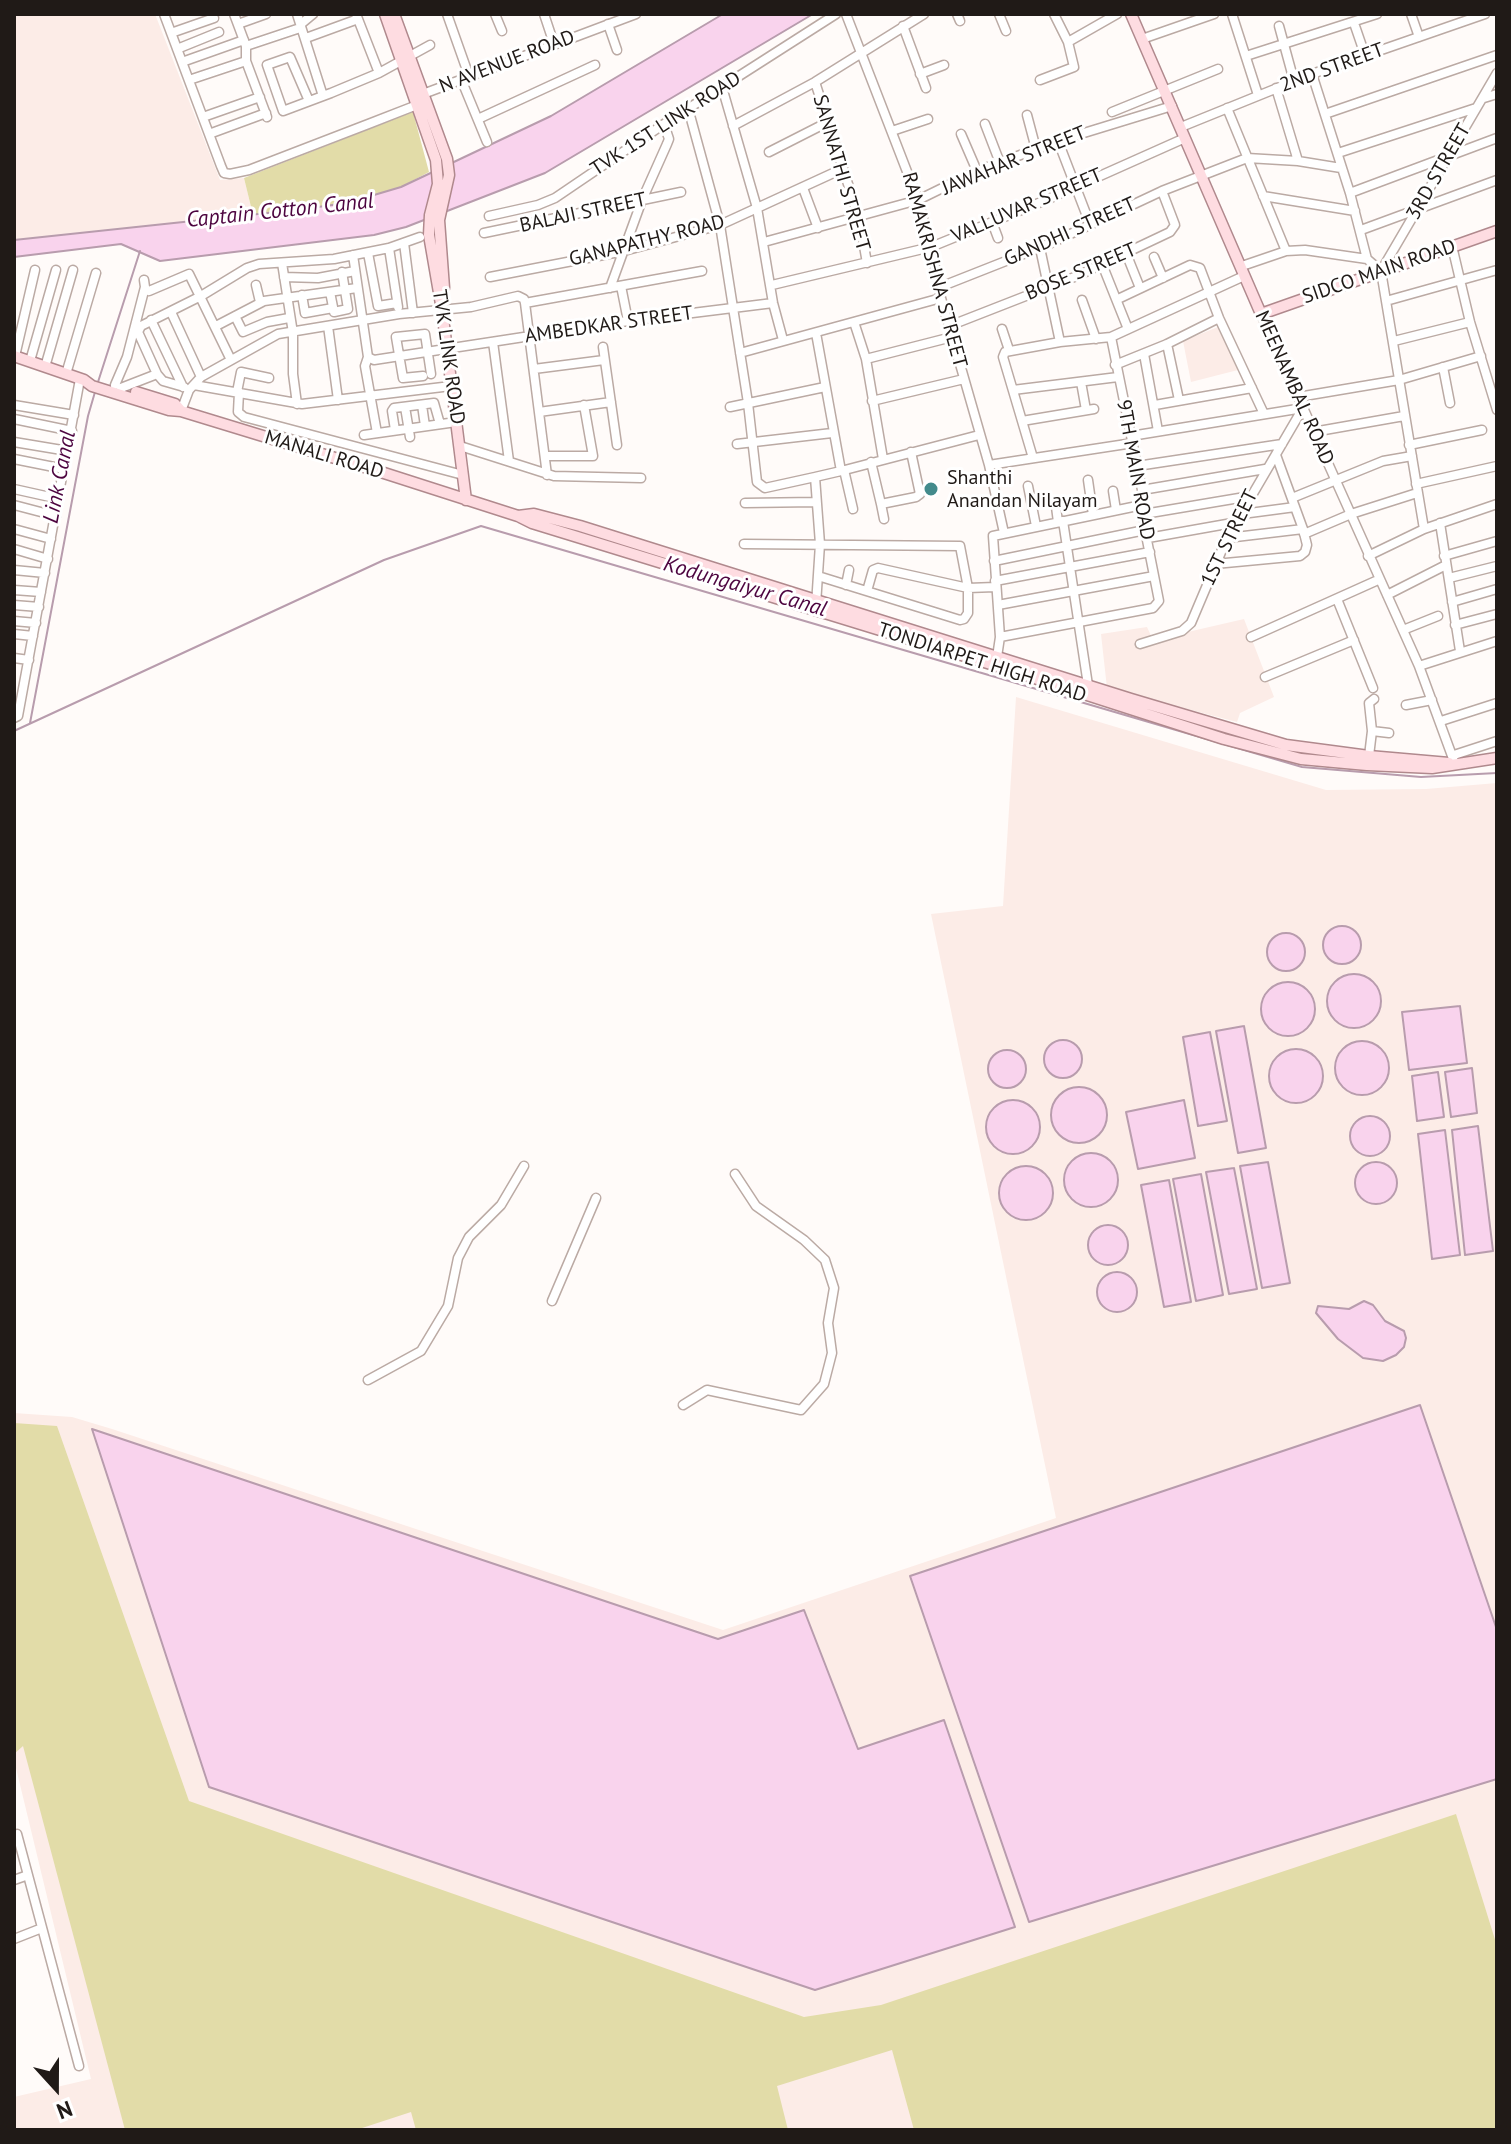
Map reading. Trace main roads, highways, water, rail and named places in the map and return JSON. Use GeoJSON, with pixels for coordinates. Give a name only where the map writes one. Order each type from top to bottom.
{"type":"FeatureCollection","features":[{"type":"Feature","properties":{"kind":"main road"},"geometry":{"type":"LineString","coordinates":[[385,14],[423,94],[447,159],[449,175],[435,214]]}},
{"type":"Feature","properties":{"kind":"main road"},"geometry":{"type":"LineString","coordinates":[[394,14],[417,105],[436,160],[438,184],[435,214]]}},
{"type":"Feature","properties":{"kind":"main road","name":"MEENAMBAL ROAD"},"geometry":{"type":"LineString","coordinates":[[1131,14],[1261,314]]}},
{"type":"Feature","properties":{"kind":"main road","name":"TVK LINK ROAD"},"geometry":{"type":"LineString","coordinates":[[435,214],[429,235],[442,310],[466,500]]}},
{"type":"Feature","properties":{"kind":"main road","name":"SIDCO MAIN ROAD"},"geometry":{"type":"LineString","coordinates":[[1261,314],[1497,231]]}},
{"type":"Feature","properties":{"kind":"main road","name":"MANALI ROAD"},"geometry":{"type":"LineString","coordinates":[[14,356],[114,387],[169,410],[181,411],[466,500]]}},
{"type":"Feature","properties":{"kind":"main road","name":"TONDIARPET HIGH ROAD"},"geometry":{"type":"LineString","coordinates":[[466,500],[532,523],[997,657],[1286,745],[1369,756],[1497,758]]}},
{"type":"Feature","properties":{"kind":"main road","name":"TONDIARPET HIGH ROAD"},"geometry":{"type":"LineString","coordinates":[[816,605],[1084,696],[1291,757],[1320,762],[1432,768],[1454,759]]}},
{"type":"Feature","properties":{"kind":"waterway","name":"Link Canal"},"geometry":{"type":"LineString","coordinates":[[98,382],[140,251]]}},
{"type":"Feature","properties":{"kind":"waterway","name":"Link Canal"},"geometry":{"type":"LineString","coordinates":[[30,723],[95,392]]}},
{"type":"Feature","properties":{"kind":"waterway","name":"Kodungaiyur Canal"},"geometry":{"type":"LineString","coordinates":[[14,731],[384,560],[481,526],[1302,767],[1421,777],[1497,773]]}},
{"type":"Feature","properties":{"kind":"place","name":"Shanthi Anandan Nilayam"},"geometry":{"type":"Point","coordinates":[931,489]}},
{"type":"Feature","properties":{"kind":"water label","name":"Captain Cotton Canal"},"geometry":{"type":"Point","coordinates":[280,211]}}]}
